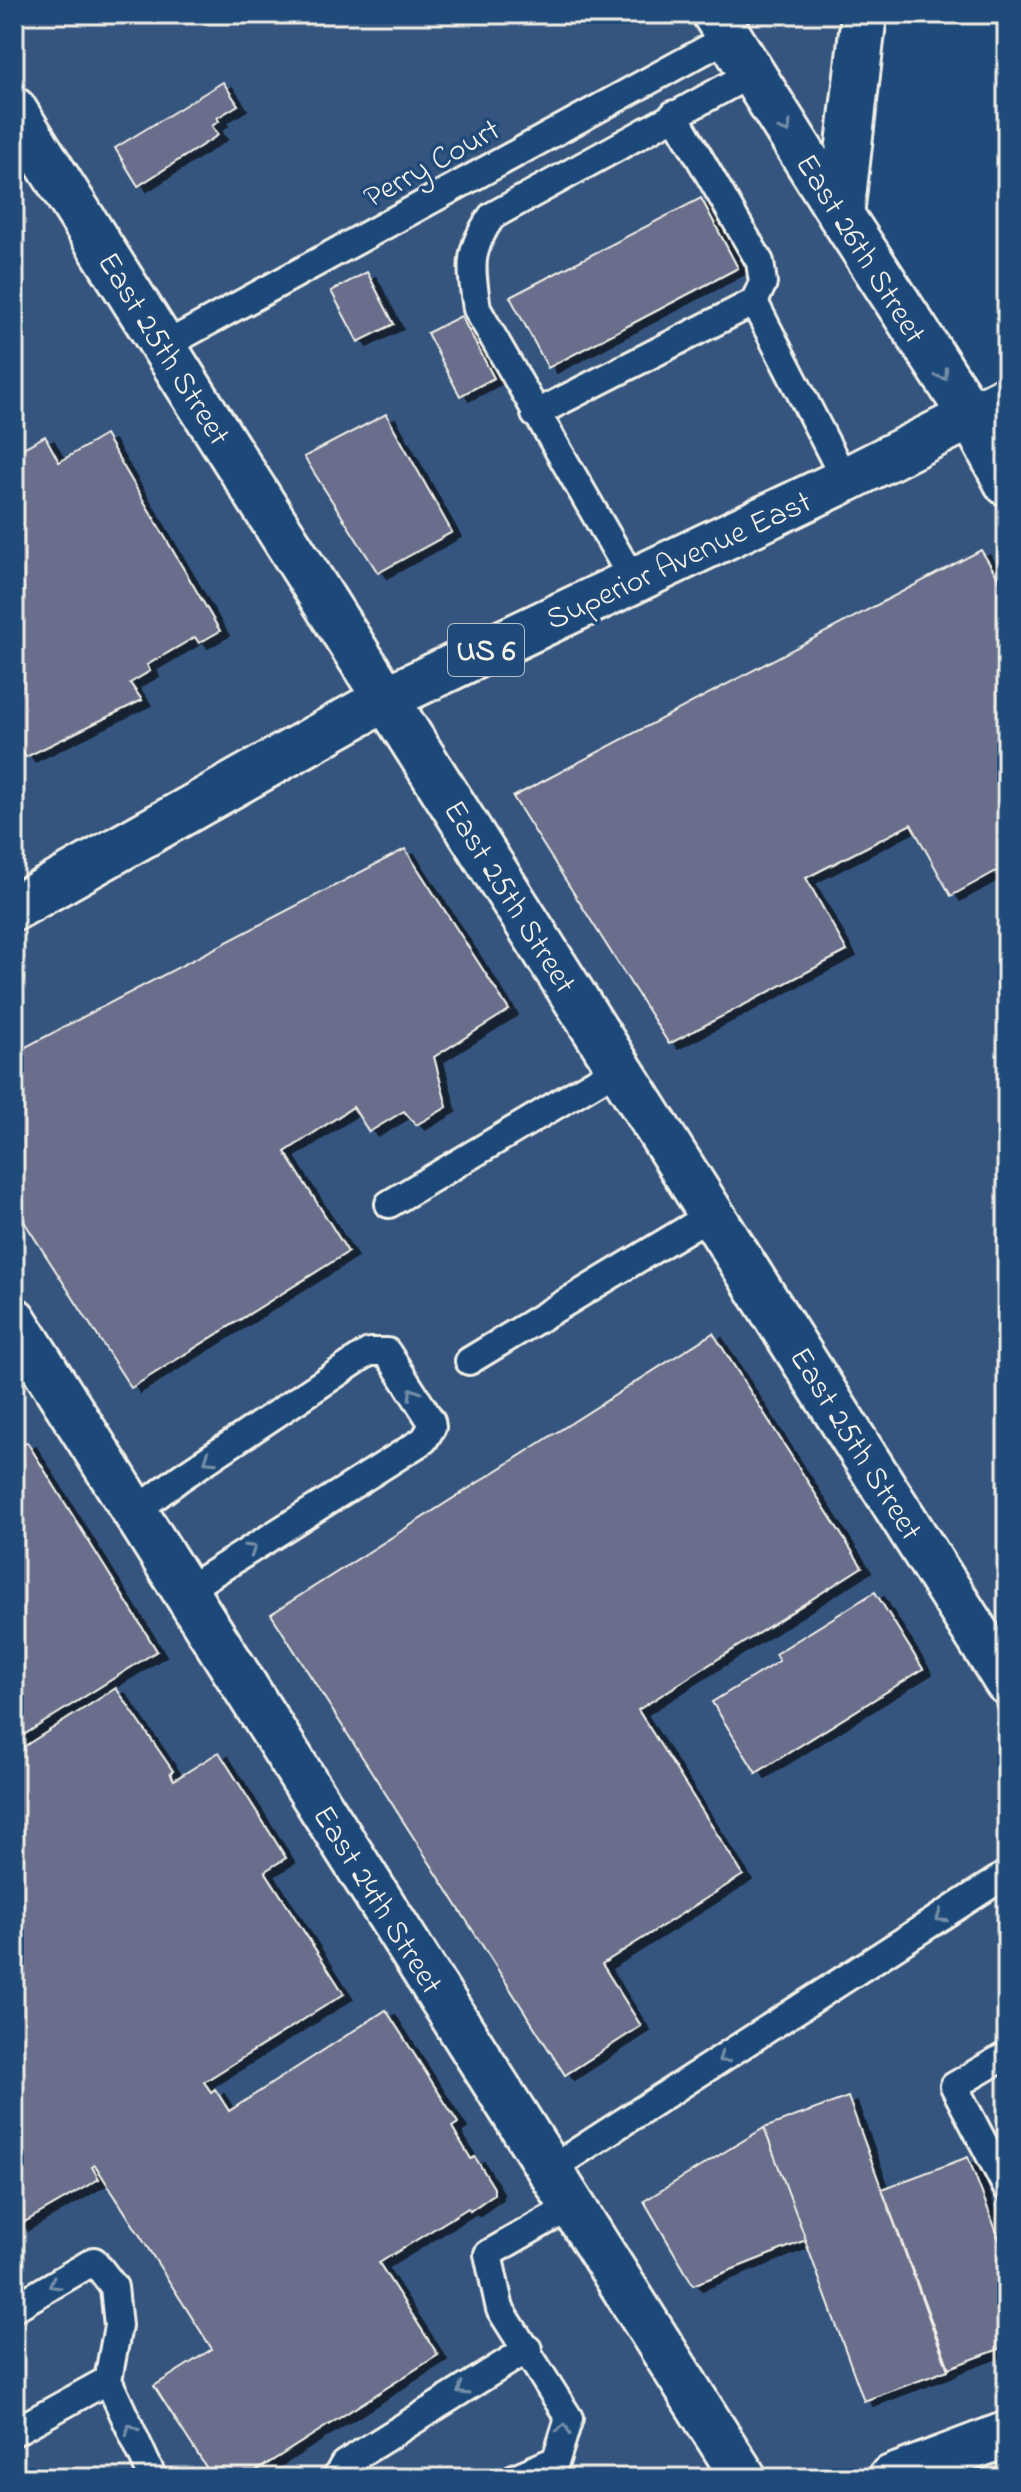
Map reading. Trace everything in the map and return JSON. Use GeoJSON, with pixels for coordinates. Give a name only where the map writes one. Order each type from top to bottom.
{"type":"FeatureCollection","features":[{"type":"Feature","properties":{"kind":"main road"},"geometry":{"type":"LineString","coordinates":[[841,215],[864,14]]}},
{"type":"Feature","properties":{"kind":"main road","name":"East 26th Street"},"geometry":{"type":"LineString","coordinates":[[732,41],[896,305],[990,408],[1007,483]]}},
{"type":"Feature","properties":{"kind":"main road","name":"East 25th Street"},"geometry":{"type":"LineString","coordinates":[[14,110],[1007,1682]]}},
{"type":"Feature","properties":{"kind":"main road","name":"Superior Avenue East"},"geometry":{"type":"LineString","coordinates":[[14,908],[385,699],[990,408]]}},
{"type":"Feature","properties":{"kind":"main road","name":"East 24th Street"},"geometry":{"type":"LineString","coordinates":[[14,1320],[744,2478]]}},
{"type":"Feature","properties":{"kind":"main road"},"geometry":{"type":"LineString","coordinates":[[891,2478],[1007,2434]]}},
{"type":"Feature","properties":{"kind":"lane"},"geometry":{"type":"LineString","coordinates":[[633,580],[477,309],[470,263],[475,240],[492,216],[674,114],[732,41]]}},
{"type":"Feature","properties":{"kind":"lane","name":"Perry Court"},"geometry":{"type":"LineString","coordinates":[[164,346],[732,41]]}},
{"type":"Feature","properties":{"kind":"lane"},"geometry":{"type":"LineString","coordinates":[[535,414],[754,302],[763,283],[760,262],[674,114]]}},
{"type":"Feature","properties":{"kind":"lane"},"geometry":{"type":"LineString","coordinates":[[754,302],[845,480]]}},
{"type":"Feature","properties":{"kind":"lane"},"geometry":{"type":"LineString","coordinates":[[389,1204],[620,1067]]}},
{"type":"Feature","properties":{"kind":"lane"},"geometry":{"type":"LineString","coordinates":[[469,1361],[712,1214]]}},
{"type":"Feature","properties":{"kind":"lane"},"geometry":{"type":"LineString","coordinates":[[135,1512],[180,1478],[369,1352],[387,1352],[431,1421],[432,1427],[424,1440],[185,1591]]}},
{"type":"Feature","properties":{"kind":"lane"},"geometry":{"type":"LineString","coordinates":[[549,2170],[1007,1874]]}},
{"type":"Feature","properties":{"kind":"lane"},"geometry":{"type":"LineString","coordinates":[[1007,2055],[954,2086],[1007,2188]]}},
{"type":"Feature","properties":{"kind":"lane"},"geometry":{"type":"LineString","coordinates":[[514,2478],[556,2460],[569,2418],[500,2309],[488,2254],[572,2206]]}},
{"type":"Feature","properties":{"kind":"lane"},"geometry":{"type":"LineString","coordinates":[[14,2308],[94,2261],[114,2287],[118,2326],[108,2380],[153,2478]]}},
{"type":"Feature","properties":{"kind":"lane"},"geometry":{"type":"LineString","coordinates":[[336,2478],[344,2464],[528,2349]]}},
{"type":"Feature","properties":{"kind":"lane"},"geometry":{"type":"LineString","coordinates":[[14,2432],[108,2380]]}},
{"type":"Feature","properties":{"kind":"shaded area"},"geometry":{"type":"Polygon","coordinates":[[[14,14],[864,14],[841,215],[1007,483],[1007,2478],[14,2478],[14,14]]]}},
{"type":"Feature","properties":{"kind":"building"},"geometry":{"type":"Polygon","coordinates":[[[223,82],[238,105],[217,118],[219,121],[212,126],[218,135],[138,186],[115,148],[223,82]]]}},
{"type":"Feature","properties":{"kind":"building"},"geometry":{"type":"Polygon","coordinates":[[[701,198],[738,268],[548,368],[510,297],[701,198]]]}},
{"type":"Feature","properties":{"kind":"building"},"geometry":{"type":"Polygon","coordinates":[[[367,272],[394,324],[358,342],[331,291],[367,272]]]}},
{"type":"Feature","properties":{"kind":"building"},"geometry":{"type":"Polygon","coordinates":[[[461,316],[494,378],[460,396],[427,333],[461,316]]]}},
{"type":"Feature","properties":{"kind":"building"},"geometry":{"type":"Polygon","coordinates":[[[386,414],[452,532],[378,573],[304,457],[386,414]]]}},
{"type":"Feature","properties":{"kind":"building"},"geometry":{"type":"Polygon","coordinates":[[[105,435],[220,631],[199,643],[195,637],[147,665],[150,671],[130,683],[142,700],[26,757],[14,736],[14,453],[45,436],[59,462],[105,435]]]}},
{"type":"Feature","properties":{"kind":"building"},"geometry":{"type":"Polygon","coordinates":[[[981,550],[1007,592],[1007,865],[951,896],[911,824],[806,878],[847,951],[669,1044],[513,797],[981,550]]]}},
{"type":"Feature","properties":{"kind":"building"},"geometry":{"type":"Polygon","coordinates":[[[405,849],[509,1010],[434,1057],[447,1107],[416,1125],[404,1111],[369,1132],[353,1107],[285,1152],[348,1252],[131,1388],[14,1206],[14,1053],[405,849]]]}},
{"type":"Feature","properties":{"kind":"building"},"geometry":{"type":"Polygon","coordinates":[[[713,1333],[862,1567],[638,1710],[743,1875],[602,1964],[641,2026],[565,2075],[271,1614],[713,1333]]]}},
{"type":"Feature","properties":{"kind":"building"},"geometry":{"type":"Polygon","coordinates":[[[27,1442],[157,1651],[14,1741],[14,1449],[27,1442]]]}},
{"type":"Feature","properties":{"kind":"building"},"geometry":{"type":"Polygon","coordinates":[[[875,1592],[923,1669],[756,1773],[712,1702],[779,1661],[775,1654],[875,1592]]]}},
{"type":"Feature","properties":{"kind":"building"},"geometry":{"type":"Polygon","coordinates":[[[116,1688],[173,1771],[170,1773],[174,1780],[219,1752],[286,1858],[265,1871],[344,1994],[204,2082],[211,2092],[215,2089],[229,2111],[386,2010],[458,2123],[452,2127],[471,2159],[475,2157],[494,2188],[494,2194],[470,2211],[468,2208],[379,2263],[438,2355],[245,2478],[213,2478],[154,2386],[212,2349],[95,2165],[92,2167],[99,2179],[14,2228],[14,1753],[116,1688]]]}},
{"type":"Feature","properties":{"kind":"building"},"geometry":{"type":"Polygon","coordinates":[[[848,2097],[948,2370],[864,2401],[764,2128],[848,2097]]]}},
{"type":"Feature","properties":{"kind":"building"},"geometry":{"type":"Polygon","coordinates":[[[764,2128],[806,2240],[693,2285],[644,2201],[764,2128]]]}},
{"type":"Feature","properties":{"kind":"building"},"geometry":{"type":"Polygon","coordinates":[[[968,2157],[1007,2259],[1007,2346],[949,2368],[882,2189],[968,2157]]]}}]}
